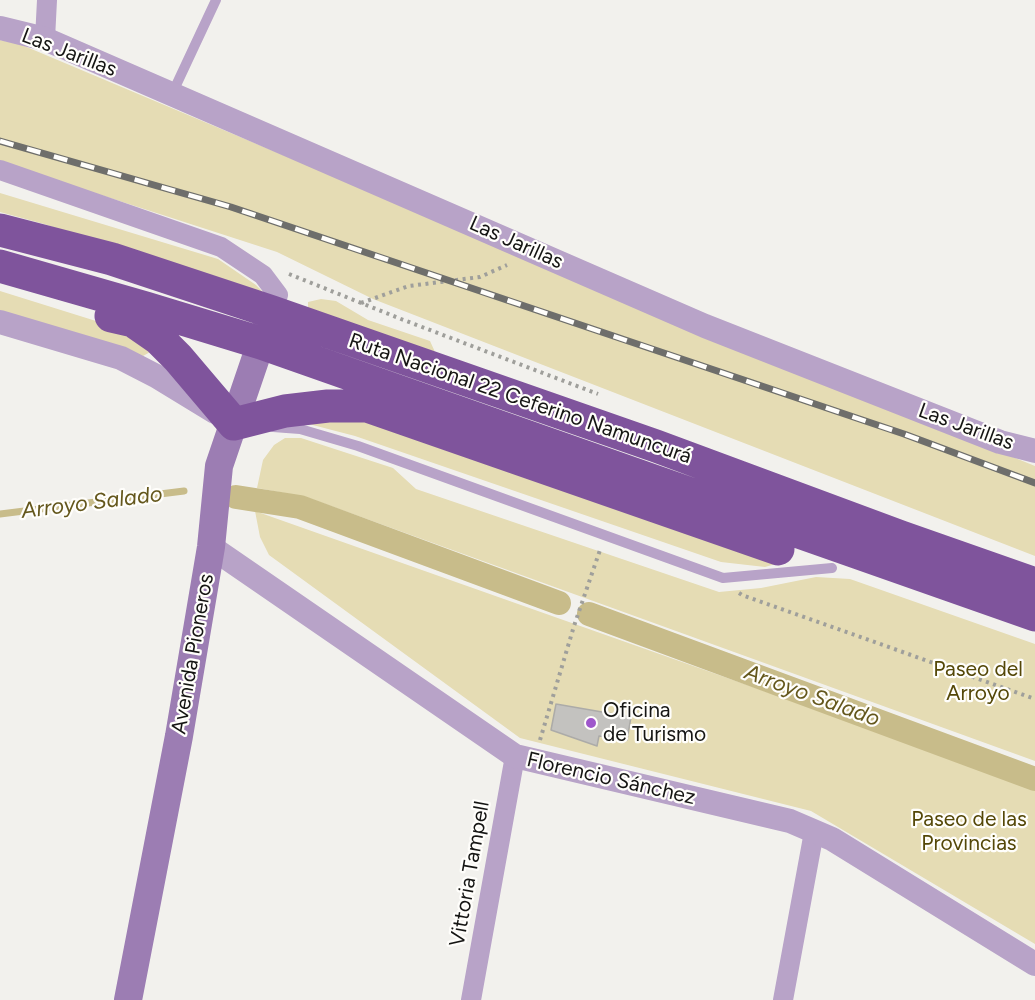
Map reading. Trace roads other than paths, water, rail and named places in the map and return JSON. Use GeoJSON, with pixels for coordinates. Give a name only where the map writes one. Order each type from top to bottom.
{"type":"FeatureCollection","features":[{"type":"Feature","properties":{"kind":"highway","name":"Ruta Nacional 22 Ceferino Namuncurá"},"geometry":{"type":"LineString","coordinates":[[0,230],[112,259],[272,312],[656,446],[1035,584]]}},
{"type":"Feature","properties":{"kind":"highway","name":"Ruta Nacional 22 Ceferino Namuncurá"},"geometry":{"type":"LineString","coordinates":[[0,266],[261,343],[1035,615]]}},
{"type":"Feature","properties":{"kind":"highway"},"geometry":{"type":"LineString","coordinates":[[0,266],[78,306],[133,321],[159,339],[178,358],[234,424],[285,411],[328,406],[367,406],[832,568],[995,601]]}},
{"type":"Feature","properties":{"kind":"main road","name":"Avenida Pioneros"},"geometry":{"type":"LineString","coordinates":[[128,1000],[177,747],[211,547],[219,466],[272,312]]}},
{"type":"Feature","properties":{"kind":"street"},"geometry":{"type":"LineString","coordinates":[[45,39],[47,0]]}},
{"type":"Feature","properties":{"kind":"street","name":"Las Jarillas"},"geometry":{"type":"LineString","coordinates":[[0,28],[45,39],[705,326],[1000,442],[1035,451]]}},
{"type":"Feature","properties":{"kind":"street"},"geometry":{"type":"LineString","coordinates":[[0,170],[220,247],[263,276],[278,295],[272,312]]}},
{"type":"Feature","properties":{"kind":"street"},"geometry":{"type":"LineString","coordinates":[[0,322],[121,358],[156,376],[234,424]]}},
{"type":"Feature","properties":{"kind":"street","name":"Florencio Sánchez"},"geometry":{"type":"LineString","coordinates":[[211,547],[525,759],[790,821],[832,839],[1035,964]]}},
{"type":"Feature","properties":{"kind":"street","name":"Vittoria Tampell"},"geometry":{"type":"LineString","coordinates":[[471,1000],[525,759]]}},
{"type":"Feature","properties":{"kind":"street"},"geometry":{"type":"LineString","coordinates":[[783,1000],[814,832]]}},
{"type":"Feature","properties":{"kind":"lane"},"geometry":{"type":"LineString","coordinates":[[172,94],[216,0]]}},
{"type":"Feature","properties":{"kind":"lane"},"geometry":{"type":"LineString","coordinates":[[234,424],[300,429],[358,446],[723,578],[832,568]]}},
{"type":"Feature","properties":{"kind":"waterway","name":"Arroyo Salado"},"geometry":{"type":"LineString","coordinates":[[0,514],[184,491]]}},
{"type":"Feature","properties":{"kind":"waterway","name":"Arroyo Salado"},"geometry":{"type":"LineString","coordinates":[[236,497],[300,507],[559,603]]}},
{"type":"Feature","properties":{"kind":"waterway","name":"Arroyo Salado"},"geometry":{"type":"LineString","coordinates":[[589,614],[1035,779]]}},
{"type":"Feature","properties":{"kind":"railway"},"geometry":{"type":"LineString","coordinates":[[0,141],[231,207],[904,434],[1035,483]]}},
{"type":"Feature","properties":{"kind":"place","name":"Oficina de Turismo"},"geometry":{"type":"Point","coordinates":[591,723]}},
{"type":"Feature","properties":{"kind":"park label","name":"Paseo del Arroyo"},"geometry":{"type":"Point","coordinates":[978,682]}},
{"type":"Feature","properties":{"kind":"park label","name":"Paseo de las Provincias"},"geometry":{"type":"Point","coordinates":[969,832]}}]}
